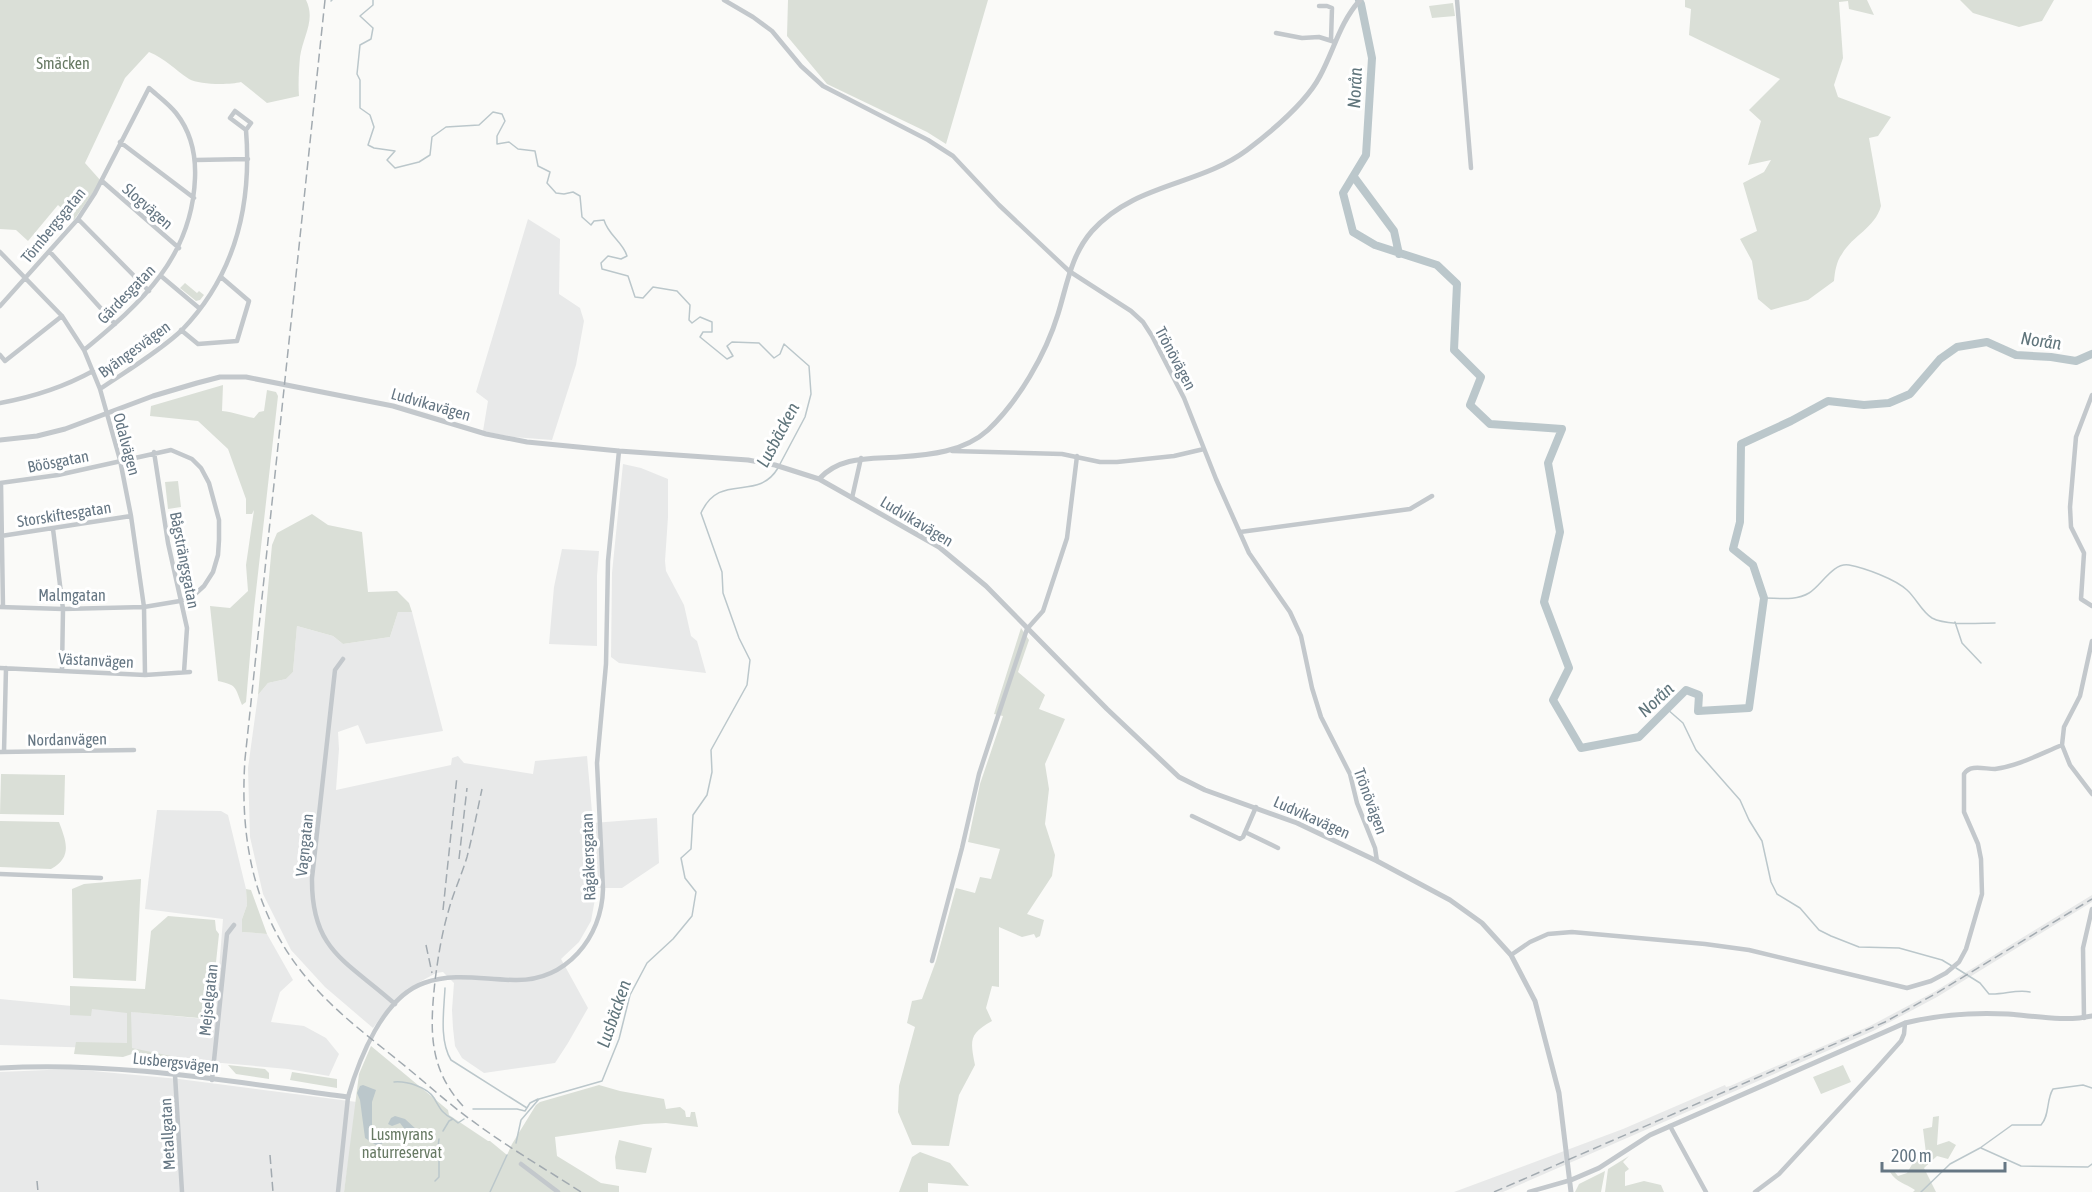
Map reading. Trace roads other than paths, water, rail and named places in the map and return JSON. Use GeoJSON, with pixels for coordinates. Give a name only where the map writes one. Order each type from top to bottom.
{"type":"FeatureCollection","features":[{"type":"Feature","properties":{"kind":"street","name":"Trönövägen"},"geometry":{"type":"LineString","coordinates":[[724,0],[753,16],[772,31],[801,66],[823,86],[928,140],[953,156],[999,206],[1069,271],[1131,311],[1143,322],[1184,398],[1249,553],[1284,603],[1297,628],[1321,717],[1350,774],[1357,803],[1376,848],[1377,861]]}},
{"type":"Feature","properties":{"kind":"street"},"geometry":{"type":"LineString","coordinates":[[952,451],[987,431],[1009,406],[1042,355],[1058,316],[1069,271],[1085,240],[1114,211],[1149,192],[1224,164],[1259,140],[1309,94],[1323,70],[1333,41],[1360,0]]}},
{"type":"Feature","properties":{"kind":"street"},"geometry":{"type":"LineString","coordinates":[[1456,0],[1471,168]]}},
{"type":"Feature","properties":{"kind":"street"},"geometry":{"type":"LineString","coordinates":[[1319,6],[1332,9],[1333,41]]}},
{"type":"Feature","properties":{"kind":"street"},"geometry":{"type":"LineString","coordinates":[[1276,33],[1302,38],[1319,37],[1333,41]]}},
{"type":"Feature","properties":{"kind":"street","name":"Törnbergsgatan"},"geometry":{"type":"LineString","coordinates":[[0,306],[78,219],[102,181],[149,88]]}},
{"type":"Feature","properties":{"kind":"street","name":"Gärdesgatan"},"geometry":{"type":"LineString","coordinates":[[84,350],[116,324],[150,291],[161,276],[179,248],[195,198],[196,160],[190,137],[176,112],[149,88]]}},
{"type":"Feature","properties":{"kind":"street","name":"Byängesvägen"},"geometry":{"type":"LineString","coordinates":[[100,389],[181,330],[220,278],[235,247],[246,202],[248,159],[246,130]]}},
{"type":"Feature","properties":{"kind":"street"},"geometry":{"type":"LineString","coordinates":[[120,142],[195,198]]}},
{"type":"Feature","properties":{"kind":"street"},"geometry":{"type":"LineString","coordinates":[[196,160],[248,159]]}},
{"type":"Feature","properties":{"kind":"street","name":"Slogvägen"},"geometry":{"type":"LineString","coordinates":[[102,181],[179,248]]}},
{"type":"Feature","properties":{"kind":"street"},"geometry":{"type":"LineString","coordinates":[[78,219],[150,291]]}},
{"type":"Feature","properties":{"kind":"street","name":"Odalvägen"},"geometry":{"type":"LineString","coordinates":[[0,252],[62,315],[84,350],[100,389],[120,460],[131,516],[144,607],[145,675]]}},
{"type":"Feature","properties":{"kind":"street"},"geometry":{"type":"LineString","coordinates":[[50,252],[116,324]]}},
{"type":"Feature","properties":{"kind":"street"},"geometry":{"type":"LineString","coordinates":[[161,276],[199,308]]}},
{"type":"Feature","properties":{"kind":"street"},"geometry":{"type":"LineString","coordinates":[[181,330],[198,344],[237,340],[249,300],[220,278]]}},
{"type":"Feature","properties":{"kind":"street"},"geometry":{"type":"LineString","coordinates":[[0,355],[5,361],[62,315]]}},
{"type":"Feature","properties":{"kind":"street"},"geometry":{"type":"LineString","coordinates":[[0,403],[53,390],[93,371]]}},
{"type":"Feature","properties":{"kind":"street","name":"Ludvikavägen"},"geometry":{"type":"LineString","coordinates":[[0,440],[37,436],[65,429],[153,396],[220,377],[246,377],[393,406],[486,434],[527,442],[619,451],[720,457],[775,465],[819,479],[939,547],[986,586],[1175,774],[1205,790],[1297,823],[1377,861],[1450,900],[1482,922],[1511,955],[1535,1001],[1559,1093],[1571,1192]]}},
{"type":"Feature","properties":{"kind":"street"},"geometry":{"type":"LineString","coordinates":[[2092,395],[2076,437],[2070,507],[2071,527],[2084,553],[2081,599],[2092,606]]}},
{"type":"Feature","properties":{"kind":"street"},"geometry":{"type":"LineString","coordinates":[[819,479],[825,472],[838,465],[861,458],[899,457],[952,451],[1077,456],[1100,462],[1117,462],[1174,456],[1204,448]]}},
{"type":"Feature","properties":{"kind":"street","name":"Böösgatan"},"geometry":{"type":"LineString","coordinates":[[1,483],[58,475],[154,452],[171,450],[192,459],[201,468],[209,483],[219,520],[218,555],[213,572],[204,586],[193,596],[180,601]]}},
{"type":"Feature","properties":{"kind":"street","name":"Rågåkersgatan"},"geometry":{"type":"LineString","coordinates":[[338,1192],[348,1097],[363,1052],[395,1004],[408,992],[423,983],[436,980],[468,976],[515,980],[534,978],[550,972],[563,966],[588,943],[597,924],[603,889],[597,763],[606,664],[608,561],[619,451]]}},
{"type":"Feature","properties":{"kind":"street","name":"Bågsträngsgatan"},"geometry":{"type":"LineString","coordinates":[[154,452],[168,543],[187,637],[187,672]]}},
{"type":"Feature","properties":{"kind":"street"},"geometry":{"type":"LineString","coordinates":[[932,961],[979,774],[1027,629],[1043,611],[1067,538],[1077,456]]}},
{"type":"Feature","properties":{"kind":"street"},"geometry":{"type":"LineString","coordinates":[[852,498],[861,458]]}},
{"type":"Feature","properties":{"kind":"street"},"geometry":{"type":"LineString","coordinates":[[1,483],[2,607]]}},
{"type":"Feature","properties":{"kind":"street"},"geometry":{"type":"LineString","coordinates":[[1240,532],[1410,509],[1432,496]]}},
{"type":"Feature","properties":{"kind":"street","name":"Storskiftesgatan"},"geometry":{"type":"LineString","coordinates":[[1,536],[131,516]]}},
{"type":"Feature","properties":{"kind":"street"},"geometry":{"type":"LineString","coordinates":[[53,529],[63,609],[62,670]]}},
{"type":"Feature","properties":{"kind":"street","name":"Malmgatan"},"geometry":{"type":"LineString","coordinates":[[2,607],[63,609],[144,607],[180,601]]}},
{"type":"Feature","properties":{"kind":"street"},"geometry":{"type":"LineString","coordinates":[[2092,641],[2080,696],[2064,727],[2062,745],[2070,765],[2092,794]]}},
{"type":"Feature","properties":{"kind":"street","name":"Vagngatan"},"geometry":{"type":"LineString","coordinates":[[343,659],[335,670],[312,878],[313,905],[318,927],[335,952],[395,1004]]}},
{"type":"Feature","properties":{"kind":"street"},"geometry":{"type":"LineString","coordinates":[[2,752],[3,668]]}},
{"type":"Feature","properties":{"kind":"street","name":"Västanvägen"},"geometry":{"type":"LineString","coordinates":[[3,668],[145,675],[187,672]]}},
{"type":"Feature","properties":{"kind":"street"},"geometry":{"type":"LineString","coordinates":[[1511,955],[1530,942],[1548,934],[1572,932],[1749,950],[1907,988],[1931,981],[1946,973],[1959,962],[1982,894],[1982,868],[1978,844],[1964,813],[1964,774],[1972,768],[2008,767],[2062,745]]}},
{"type":"Feature","properties":{"kind":"street","name":"Nordanvägen"},"geometry":{"type":"LineString","coordinates":[[2,752],[134,750]]}},
{"type":"Feature","properties":{"kind":"street"},"geometry":{"type":"LineString","coordinates":[[1192,816],[1242,839],[1256,807]]}},
{"type":"Feature","properties":{"kind":"street"},"geometry":{"type":"LineString","coordinates":[[1245,832],[1278,848]]}},
{"type":"Feature","properties":{"kind":"street"},"geometry":{"type":"LineString","coordinates":[[0,874],[101,878]]}},
{"type":"Feature","properties":{"kind":"street"},"geometry":{"type":"LineString","coordinates":[[2084,1018],[2083,948],[2092,909]]}},
{"type":"Feature","properties":{"kind":"street","name":"Mejselgatan"},"geometry":{"type":"LineString","coordinates":[[212,1080],[227,934],[234,925]]}},
{"type":"Feature","properties":{"kind":"street"},"geometry":{"type":"LineString","coordinates":[[1529,1192],[1570,1180],[1599,1168],[1650,1135],[1905,1023],[1924,1018],[1969,1013],[2049,1018],[2092,1016]]}},
{"type":"Feature","properties":{"kind":"street"},"geometry":{"type":"LineString","coordinates":[[1755,1192],[1779,1174],[1901,1041],[1905,1023]]}},
{"type":"Feature","properties":{"kind":"street","name":"Lusbergsvägen"},"geometry":{"type":"LineString","coordinates":[[0,1068],[68,1065],[176,1075],[348,1097]]}},
{"type":"Feature","properties":{"kind":"street","name":"Metallgatan"},"geometry":{"type":"LineString","coordinates":[[176,1075],[183,1192]]}},
{"type":"Feature","properties":{"kind":"street"},"geometry":{"type":"LineString","coordinates":[[1670,1126],[1706,1192]]}},
{"type":"Feature","properties":{"kind":"street"},"geometry":{"type":"LineString","coordinates":[[520,1164],[558,1192]]}},
{"type":"Feature","properties":{"kind":"waterway","name":"Lusbäcken"},"geometry":{"type":"LineString","coordinates":[[373,0],[373,5],[360,16],[373,28],[371,39],[360,45],[357,74],[360,80],[360,108],[370,115],[374,127],[368,145],[395,151],[387,160],[395,168],[419,162],[430,155],[432,137],[446,127],[479,125],[493,112],[502,114],[505,121],[497,136],[497,144],[509,142],[518,149],[535,151],[538,166],[550,172],[547,183],[556,193],[573,192],[580,196],[582,217],[591,225],[594,221],[604,220],[627,256],[621,259],[608,256],[601,263],[602,269],[628,276],[635,297],[643,298],[653,287],[677,291],[690,305],[689,320],[692,323],[700,317],[712,322],[712,332],[703,332],[700,337],[727,359],[733,356],[727,346],[732,342],[759,343],[774,358],[780,354],[784,344],[809,366],[811,394],[805,417],[780,464]]}},
{"type":"Feature","properties":{"kind":"waterway","name":"Norån"},"geometry":{"type":"LineString","coordinates":[[1359,0],[1372,58],[1366,155],[1343,193],[1353,232],[1375,245],[1437,265],[1457,284],[1454,350],[1481,377],[1470,405],[1490,424],[1562,429],[1548,463],[1560,532],[1544,602],[1569,668],[1553,700],[1581,748],[1639,737],[1686,690],[1699,695],[1698,711],[1749,708],[1764,598],[1753,565],[1733,549],[1740,522],[1741,444],[1828,401],[1864,405],[1889,403],[1910,394],[1940,359],[1957,347],[1987,342],[2016,355],[2076,361],[2092,354]]}},
{"type":"Feature","properties":{"kind":"waterway","name":"Norån"},"geometry":{"type":"LineString","coordinates":[[1354,177],[1394,231],[1399,254]]}},
{"type":"Feature","properties":{"kind":"waterway","name":"Lusbäcken"},"geometry":{"type":"LineString","coordinates":[[516,1143],[521,1120],[539,1099],[602,1081],[619,1039],[630,995],[647,963],[673,939],[692,916],[696,892],[685,878],[681,858],[691,849],[693,815],[707,795],[712,772],[711,750],[747,685],[750,660],[739,638],[723,593],[722,572],[701,513],[709,500],[718,493],[760,484],[778,468]]}},
{"type":"Feature","properties":{"kind":"waterway"},"geometry":{"type":"LineString","coordinates":[[1764,598],[1787,599],[1804,596],[1814,590],[1832,571],[1843,565],[1849,565],[1880,575],[1902,586],[1928,615],[1938,621],[1963,624],[1995,623]]}},
{"type":"Feature","properties":{"kind":"waterway"},"geometry":{"type":"LineString","coordinates":[[1955,622],[1962,643],[1981,663]]}},
{"type":"Feature","properties":{"kind":"waterway"},"geometry":{"type":"LineString","coordinates":[[1667,709],[1683,723],[1696,750],[1740,800],[1762,841],[1771,882],[1777,894],[1800,908],[1819,930],[1831,936],[1859,947],[1899,948],[1942,960],[1952,966]]}},
{"type":"Feature","properties":{"kind":"waterway"},"geometry":{"type":"LineString","coordinates":[[1956,968],[1980,983],[1989,994],[2030,992]]}},
{"type":"Feature","properties":{"kind":"waterway"},"geometry":{"type":"LineString","coordinates":[[445,988],[444,1034],[451,1060],[527,1108]]}},
{"type":"Feature","properties":{"kind":"waterway"},"geometry":{"type":"LineString","coordinates":[[394,1082],[411,1084],[427,1091],[444,1113],[453,1119]]}},
{"type":"Feature","properties":{"kind":"waterway"},"geometry":{"type":"LineString","coordinates":[[1921,1192],[1950,1164],[1980,1148],[2012,1125],[2041,1125],[2046,1117],[2053,1089],[2083,1085],[2092,1088]]}},
{"type":"Feature","properties":{"kind":"waterway"},"geometry":{"type":"LineString","coordinates":[[473,1109],[525,1111],[530,1103],[538,1099]]}},
{"type":"Feature","properties":{"kind":"waterway"},"geometry":{"type":"LineString","coordinates":[[443,1131],[449,1121],[453,1119],[458,1123],[464,1119]]}},
{"type":"Feature","properties":{"kind":"waterway"},"geometry":{"type":"LineString","coordinates":[[435,1181],[439,1177],[437,1154],[439,1139]]}},
{"type":"Feature","properties":{"kind":"waterway"},"geometry":{"type":"LineString","coordinates":[[1981,1148],[2021,1166],[2088,1167],[2092,1164]]}},
{"type":"Feature","properties":{"kind":"waterway","name":"Lusbäcken"},"geometry":{"type":"LineString","coordinates":[[490,1192],[507,1155]]}},
{"type":"Feature","properties":{"kind":"railway"},"geometry":{"type":"LineString","coordinates":[[325,0],[245,759],[245,824],[250,855],[267,914],[281,942],[299,969],[321,994],[359,1029],[468,1118],[581,1192]]}},
{"type":"Feature","properties":{"kind":"railway"},"geometry":{"type":"LineString","coordinates":[[443,910],[457,776]]}},
{"type":"Feature","properties":{"kind":"railway"},"geometry":{"type":"LineString","coordinates":[[459,859],[467,788]]}},
{"type":"Feature","properties":{"kind":"railway"},"geometry":{"type":"LineString","coordinates":[[463,1106],[443,1077],[437,1062],[432,1015],[437,963],[444,927],[467,857],[482,789]]}},
{"type":"Feature","properties":{"kind":"railway"},"geometry":{"type":"LineString","coordinates":[[1494,1192],[1885,1022],[2092,899]]}},
{"type":"Feature","properties":{"kind":"railway"},"geometry":{"type":"LineString","coordinates":[[426,945],[432,973]]}},
{"type":"Feature","properties":{"kind":"railway"},"geometry":{"type":"LineString","coordinates":[[270,1155],[273,1192]]}},
{"type":"Feature","properties":{"kind":"railway"},"geometry":{"type":"LineString","coordinates":[[37,1181],[38,1192]]}},
{"type":"Feature","properties":{"kind":"park label","name":"Smäcken"},"geometry":{"type":"Point","coordinates":[63,63]}},
{"type":"Feature","properties":{"kind":"park label","name":"Lusmyrans naturreservat"},"geometry":{"type":"Point","coordinates":[402,1143]}}]}
